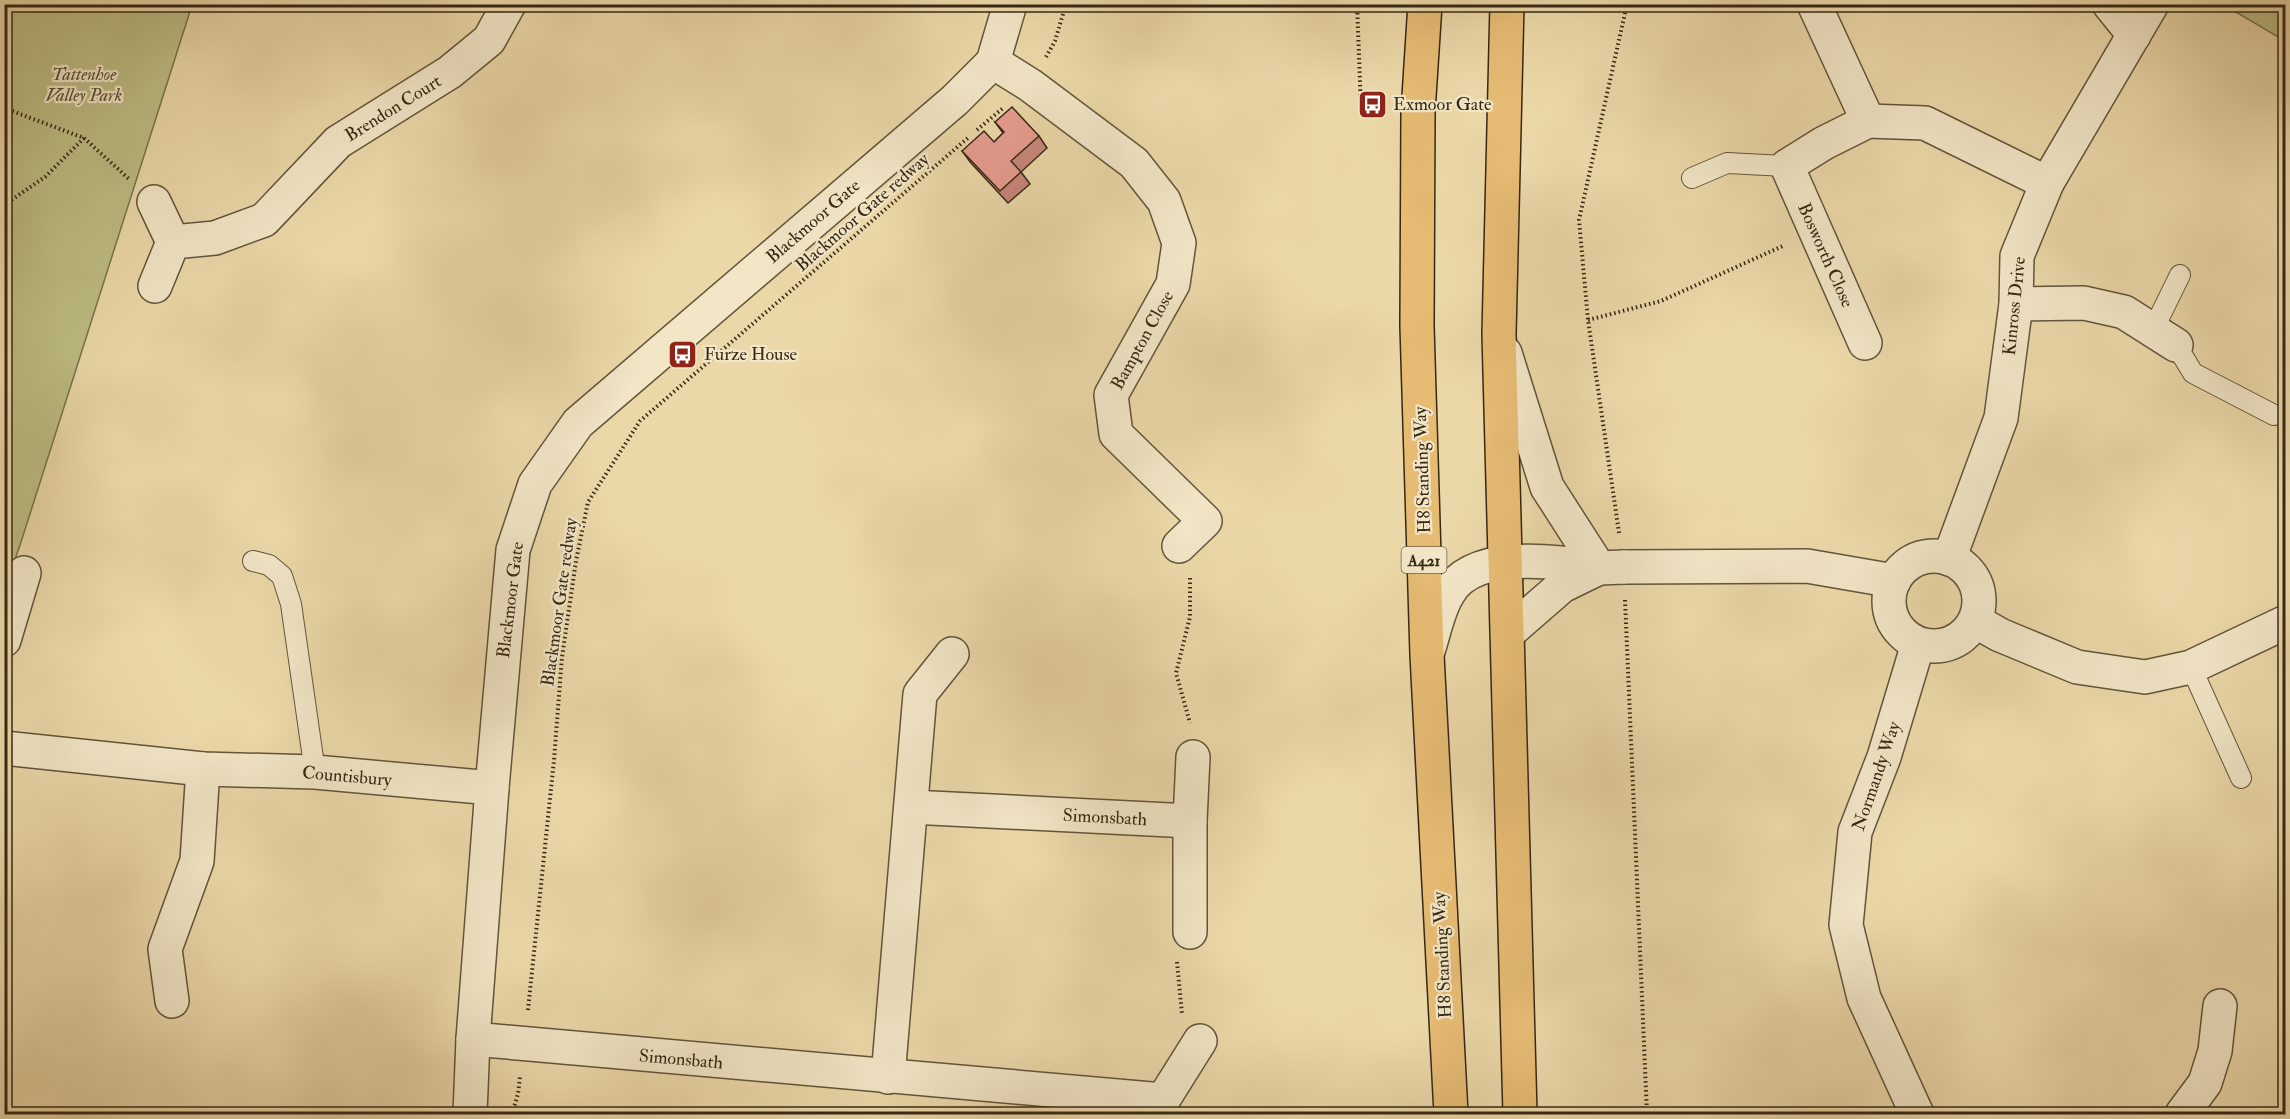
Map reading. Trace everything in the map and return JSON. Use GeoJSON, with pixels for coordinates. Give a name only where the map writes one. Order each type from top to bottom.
{"type":"FeatureCollection","features":[{"type":"Feature","properties":{"kind":"highway","name":"H8 Standing Way"},"geometry":{"type":"LineString","coordinates":[[1425,4],[1418,112],[1417,326],[1427,655],[1450,1114]]}},
{"type":"Feature","properties":{"kind":"highway"},"geometry":{"type":"LineString","coordinates":[[1507,4],[1499,334],[1520,1114]]}},
{"type":"Feature","properties":{"kind":"street","name":"Brendon Court"},"geometry":{"type":"LineString","coordinates":[[172,242],[215,238],[264,220],[338,142],[450,72],[489,40],[509,4]]}},
{"type":"Feature","properties":{"kind":"street","name":"Blackmoor Gate"},"geometry":{"type":"LineString","coordinates":[[470,1114],[473,1039],[492,788],[513,550],[535,484],[578,423],[955,100],[993,62],[1011,4]]}},
{"type":"Feature","properties":{"kind":"street"},"geometry":{"type":"LineString","coordinates":[[1814,4],[1868,121]]}},
{"type":"Feature","properties":{"kind":"street"},"geometry":{"type":"LineString","coordinates":[[2109,4],[2134,35]]}},
{"type":"Feature","properties":{"kind":"street","name":"Kinross Drive"},"geometry":{"type":"LineString","coordinates":[[1950,559],[2001,418],[2016,304],[2017,256],[2047,183],[2152,4]]}},
{"type":"Feature","properties":{"kind":"street","name":"Bampton Close"},"geometry":{"type":"LineString","coordinates":[[993,62],[1030,85],[1134,163],[1164,201],[1179,243],[1173,284],[1111,395],[1116,434],[1205,521],[1179,546]]}},
{"type":"Feature","properties":{"kind":"street"},"geometry":{"type":"LineString","coordinates":[[1787,166],[1824,143],[1868,121],[1925,123],[2047,183]]}},
{"type":"Feature","properties":{"kind":"street","name":"Bosworth Close"},"geometry":{"type":"LineString","coordinates":[[1787,166],[1865,344]]}},
{"type":"Feature","properties":{"kind":"street"},"geometry":{"type":"LineString","coordinates":[[154,202],[172,242],[155,286]]}},
{"type":"Feature","properties":{"kind":"street"},"geometry":{"type":"LineString","coordinates":[[2016,304],[2084,303],[2124,312],[2164,337]]}},
{"type":"Feature","properties":{"kind":"street"},"geometry":{"type":"LineString","coordinates":[[1499,334],[1547,487],[1611,567]]}},
{"type":"Feature","properties":{"kind":"street"},"geometry":{"type":"LineString","coordinates":[[1937,556],[1950,559],[1962,566],[1972,578],[1978,591],[1979,606],[1975,621],[1967,632],[1957,640],[1945,645],[1918,644],[1905,636],[1895,624],[1890,610],[1889,595],[1894,581],[1912,562],[1937,556]]}},
{"type":"Feature","properties":{"kind":"street"},"geometry":{"type":"LineString","coordinates":[[1427,655],[1447,594],[1462,576],[1506,561],[1559,561],[1611,567],[1807,566],[1894,581]]}},
{"type":"Feature","properties":{"kind":"street"},"geometry":{"type":"LineString","coordinates":[[1508,633],[1562,585],[1611,567]]}},
{"type":"Feature","properties":{"kind":"street"},"geometry":{"type":"LineString","coordinates":[[4,640],[24,573]]}},
{"type":"Feature","properties":{"kind":"street"},"geometry":{"type":"LineString","coordinates":[[1975,621],[2000,635],[2077,668],[2145,677],[2191,667],[2286,621]]}},
{"type":"Feature","properties":{"kind":"street","name":"Normandy Way"},"geometry":{"type":"LineString","coordinates":[[1917,1114],[1864,998],[1846,925],[1855,832],[1884,757],[1918,644]]}},
{"type":"Feature","properties":{"kind":"street"},"geometry":{"type":"LineString","coordinates":[[888,1077],[920,694],[952,654]]}},
{"type":"Feature","properties":{"kind":"street","name":"Countisbury"},"geometry":{"type":"LineString","coordinates":[[4,748],[203,769],[315,772],[492,788]]}},
{"type":"Feature","properties":{"kind":"street"},"geometry":{"type":"LineString","coordinates":[[1190,932],[1190,821],[1193,757]]}},
{"type":"Feature","properties":{"kind":"street"},"geometry":{"type":"LineString","coordinates":[[171,1001],[165,949],[197,861],[203,769]]}},
{"type":"Feature","properties":{"kind":"street","name":"Simonsbath"},"geometry":{"type":"LineString","coordinates":[[911,807],[1190,821]]}},
{"type":"Feature","properties":{"kind":"street"},"geometry":{"type":"LineString","coordinates":[[2182,1114],[2205,1083],[2215,1051],[2220,1006]]}},
{"type":"Feature","properties":{"kind":"street","name":"Simonsbath"},"geometry":{"type":"LineString","coordinates":[[473,1039],[888,1077],[1164,1107],[1200,1041]]}},
{"type":"Feature","properties":{"kind":"lane"},"geometry":{"type":"LineString","coordinates":[[1692,178],[1727,163],[1787,166]]}},
{"type":"Feature","properties":{"kind":"lane"},"geometry":{"type":"LineString","coordinates":[[2180,275],[2164,337],[2193,373],[2274,415]]}},
{"type":"Feature","properties":{"kind":"lane"},"geometry":{"type":"LineString","coordinates":[[253,561],[269,565],[282,576],[291,604],[315,772]]}},
{"type":"Feature","properties":{"kind":"lane"},"geometry":{"type":"LineString","coordinates":[[2191,667],[2241,778]]}},
{"type":"Feature","properties":{"kind":"path","name":"Blackmoor Gate redway"},"geometry":{"type":"LineString","coordinates":[[512,1114],[518,1094],[524,1045],[554,760],[562,657],[576,561],[588,502],[640,421],[1030,85],[1055,41],[1066,4]]}},
{"type":"Feature","properties":{"kind":"path"},"geometry":{"type":"LineString","coordinates":[[1357,4],[1361,108],[1418,112]]}},
{"type":"Feature","properties":{"kind":"path"},"geometry":{"type":"LineString","coordinates":[[4,108],[84,138],[154,202]]}},
{"type":"Feature","properties":{"kind":"path"},"geometry":{"type":"LineString","coordinates":[[4,205],[45,177],[84,138]]}},
{"type":"Feature","properties":{"kind":"path"},"geometry":{"type":"LineString","coordinates":[[1588,320],[1661,301],[1815,231]]}},
{"type":"Feature","properties":{"kind":"path"},"geometry":{"type":"LineString","coordinates":[[1179,546],[1191,568],[1190,617],[1176,673],[1190,722],[1193,757]]}},
{"type":"Feature","properties":{"kind":"path"},"geometry":{"type":"LineString","coordinates":[[1190,932],[1177,958],[1183,1025],[1200,1041]]}},
{"type":"Feature","properties":{"kind":"green space","name":"Tattenhoe Valley Park"},"geometry":{"type":"Polygon","coordinates":[[[5,5],[192,5],[5,589],[5,5]]]}},
{"type":"Feature","properties":{"kind":"green space"},"geometry":{"type":"Polygon","coordinates":[[[2224,5],[2285,5],[2285,41],[2224,5]]]}},
{"type":"Feature","properties":{"kind":"building"},"geometry":{"type":"Polygon","coordinates":[[[1012,107],[1039,136],[1011,161],[1021,172],[1000,191],[962,151],[984,131],[994,142],[1004,132],[995,122],[1012,107]]]}},
{"type":"Feature","properties":{"kind":"place","name":"Exmoor Gate"},"geometry":{"type":"Point","coordinates":[1372,104]}},
{"type":"Feature","properties":{"kind":"place","name":"Furze House"},"geometry":{"type":"Point","coordinates":[683,354]}}]}
